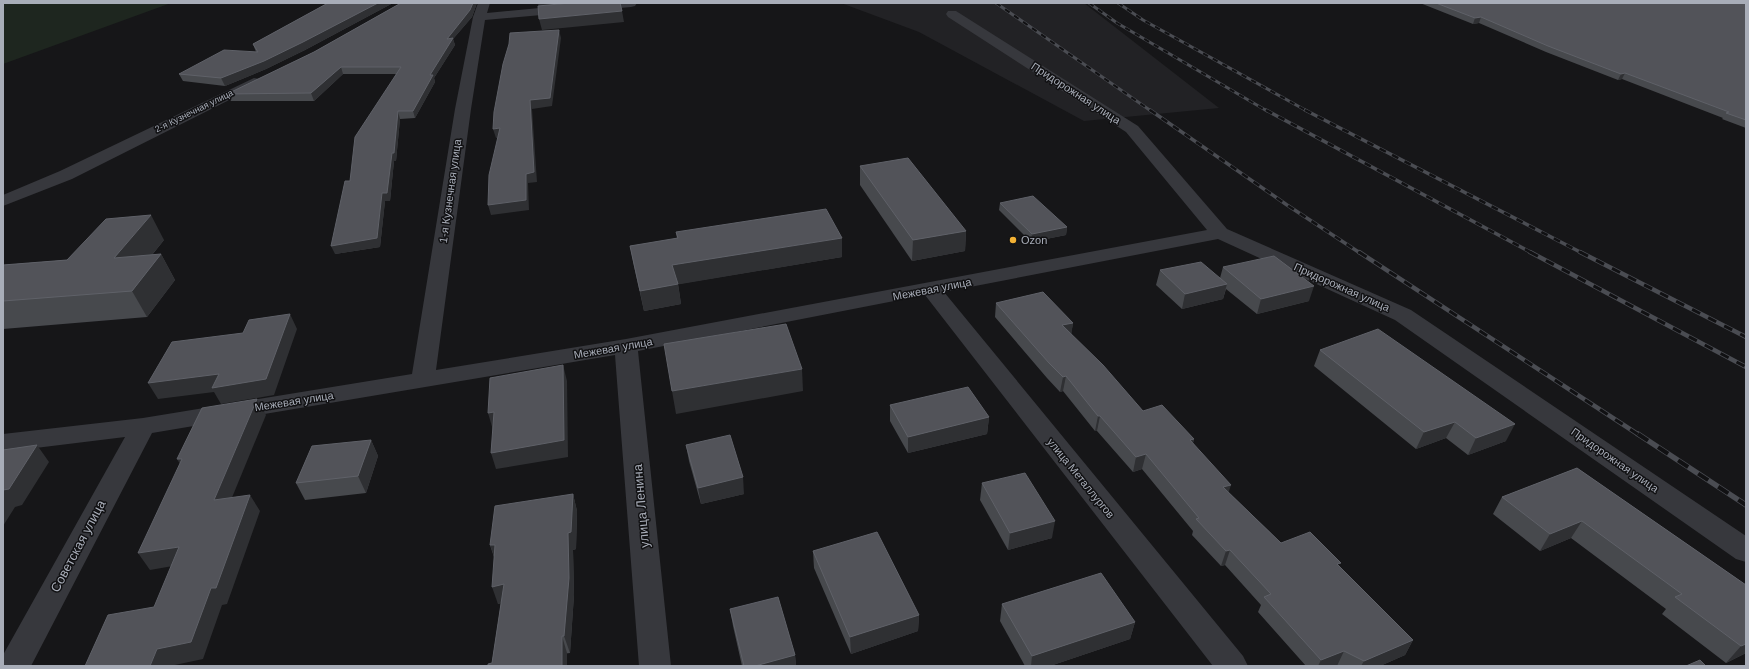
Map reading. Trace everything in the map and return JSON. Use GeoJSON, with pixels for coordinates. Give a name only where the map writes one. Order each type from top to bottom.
{"type":"FeatureCollection","features":[{"type":"Feature","properties":{"kind":"street"},"geometry":{"type":"LineString","coordinates":[[481,10],[631,3]]}},
{"type":"Feature","properties":{"kind":"street","name":"1-я Кузнечная улица"},"geometry":{"type":"LineString","coordinates":[[423,380],[462,109],[481,10]]}},
{"type":"Feature","properties":{"kind":"street","name":"Придорожная улица"},"geometry":{"type":"LineString","coordinates":[[952,14],[1132,129],[1220,233],[1403,315],[1746,551]]}},
{"type":"Feature","properties":{"kind":"street","name":"2-я Кузнечная улица"},"geometry":{"type":"LineString","coordinates":[[3,201],[66,175],[270,74]]}},
{"type":"Feature","properties":{"kind":"street","name":"Межевая улица"},"geometry":{"type":"LineString","coordinates":[[3,443],[143,426],[626,346],[1220,233]]}},
{"type":"Feature","properties":{"kind":"street","name":"улица Металлургов"},"geometry":{"type":"LineString","coordinates":[[931,289],[1232,666]]}},
{"type":"Feature","properties":{"kind":"street","name":"улица Ленина"},"geometry":{"type":"LineString","coordinates":[[626,346],[655,666]]}},
{"type":"Feature","properties":{"kind":"street","name":"Советская улица"},"geometry":{"type":"LineString","coordinates":[[14,666],[143,426]]}},
{"type":"Feature","properties":{"kind":"shaded area"},"geometry":{"type":"Polygon","coordinates":[[[3,3],[171,3],[3,64],[3,3]]]}},
{"type":"Feature","properties":{"kind":"shaded area"},"geometry":{"type":"Polygon","coordinates":[[[841,3],[1084,3],[1219,108],[1084,121],[919,32],[841,3]]]}},
{"type":"Feature","properties":{"kind":"building"},"geometry":{"type":"Polygon","coordinates":[[[328,3],[378,3],[264,61],[221,78],[179,74],[224,50],[258,52],[253,44],[328,3]]]}},
{"type":"Feature","properties":{"kind":"building"},"geometry":{"type":"Polygon","coordinates":[[[401,3],[473,3],[470,10],[447,39],[453,38],[430,75],[433,75],[413,111],[398,111],[394,153],[392,153],[387,193],[382,193],[377,238],[331,246],[345,181],[350,181],[355,137],[401,67],[341,67],[311,93],[227,94],[314,52],[401,3]]]}},
{"type":"Feature","properties":{"kind":"building"},"geometry":{"type":"Polygon","coordinates":[[[570,3],[620,3],[622,11],[539,19],[538,6],[570,3]]]}},
{"type":"Feature","properties":{"kind":"building"},"geometry":{"type":"Polygon","coordinates":[[[1436,3],[1746,3],[1746,120],[1726,113],[1729,112],[1625,73],[1621,74],[1548,46],[1481,17],[1475,18],[1436,3]]]}},
{"type":"Feature","properties":{"kind":"building"},"geometry":{"type":"Polygon","coordinates":[[[559,30],[550,98],[530,100],[534,172],[526,174],[526,200],[488,205],[489,175],[500,128],[493,129],[494,112],[503,64],[509,44],[510,33],[559,30]]]}},
{"type":"Feature","properties":{"kind":"building"},"geometry":{"type":"Polygon","coordinates":[[[908,158],[966,231],[913,240],[860,166],[908,158]]]}},
{"type":"Feature","properties":{"kind":"building"},"geometry":{"type":"Polygon","coordinates":[[[1033,196],[1067,227],[1032,234],[1000,203],[1033,196]]]}},
{"type":"Feature","properties":{"kind":"building"},"geometry":{"type":"Polygon","coordinates":[[[826,209],[842,238],[672,265],[678,284],[640,291],[630,246],[678,238],[676,232],[826,209]]]}},
{"type":"Feature","properties":{"kind":"building"},"geometry":{"type":"Polygon","coordinates":[[[151,215],[114,258],[161,254],[132,291],[3,301],[3,265],[67,260],[106,219],[151,215]]]}},
{"type":"Feature","properties":{"kind":"building"},"geometry":{"type":"Polygon","coordinates":[[[1274,256],[1314,286],[1261,299],[1223,267],[1274,256]]]}},
{"type":"Feature","properties":{"kind":"building"},"geometry":{"type":"Polygon","coordinates":[[[1201,262],[1227,284],[1185,294],[1160,270],[1201,262]]]}},
{"type":"Feature","properties":{"kind":"building"},"geometry":{"type":"Polygon","coordinates":[[[1043,292],[1073,323],[1062,325],[1103,365],[1143,411],[1162,405],[1194,439],[1190,440],[1231,485],[1223,487],[1281,543],[1310,532],[1341,563],[1337,564],[1413,640],[1364,661],[1344,651],[1321,660],[1264,597],[1271,594],[1230,550],[1226,551],[1196,519],[1199,518],[1146,454],[1136,457],[1100,416],[1098,416],[1066,376],[1063,377],[1049,363],[996,303],[1043,292]]]}},
{"type":"Feature","properties":{"kind":"building"},"geometry":{"type":"Polygon","coordinates":[[[290,314],[266,379],[212,388],[219,374],[148,383],[172,342],[243,333],[249,320],[290,314]]]}},
{"type":"Feature","properties":{"kind":"building"},"geometry":{"type":"Polygon","coordinates":[[[786,324],[802,369],[672,391],[664,344],[786,324]]]}},
{"type":"Feature","properties":{"kind":"building"},"geometry":{"type":"Polygon","coordinates":[[[1378,329],[1515,424],[1476,438],[1455,422],[1424,432],[1320,350],[1378,329]]]}},
{"type":"Feature","properties":{"kind":"building"},"geometry":{"type":"Polygon","coordinates":[[[563,365],[564,440],[491,453],[494,412],[488,413],[490,378],[563,365]]]}},
{"type":"Feature","properties":{"kind":"building"},"geometry":{"type":"Polygon","coordinates":[[[968,387],[989,417],[908,437],[890,405],[968,387]]]}},
{"type":"Feature","properties":{"kind":"building"},"geometry":{"type":"Polygon","coordinates":[[[257,399],[214,500],[250,495],[216,588],[211,588],[191,642],[157,649],[150,666],[85,666],[108,615],[154,607],[179,547],[138,553],[182,459],[177,459],[202,408],[257,399]]]}},
{"type":"Feature","properties":{"kind":"building"},"geometry":{"type":"Polygon","coordinates":[[[730,435],[743,477],[698,488],[686,445],[730,435]]]}},
{"type":"Feature","properties":{"kind":"building"},"geometry":{"type":"Polygon","coordinates":[[[371,440],[358,476],[296,483],[312,446],[371,440]]]}},
{"type":"Feature","properties":{"kind":"building"},"geometry":{"type":"Polygon","coordinates":[[[37,445],[9,489],[3,490],[3,450],[37,445]]]}},
{"type":"Feature","properties":{"kind":"building"},"geometry":{"type":"Polygon","coordinates":[[[1577,468],[1746,585],[1746,644],[1741,646],[1675,597],[1682,594],[1582,521],[1550,534],[1502,497],[1577,468]]]}},
{"type":"Feature","properties":{"kind":"building"},"geometry":{"type":"Polygon","coordinates":[[[1025,473],[1055,521],[1010,533],[982,483],[1025,473]]]}},
{"type":"Feature","properties":{"kind":"building"},"geometry":{"type":"Polygon","coordinates":[[[573,494],[571,532],[568,533],[569,578],[564,636],[562,636],[562,666],[488,666],[488,664],[492,663],[504,584],[492,587],[495,545],[490,545],[495,506],[573,494]]]}},
{"type":"Feature","properties":{"kind":"building"},"geometry":{"type":"Polygon","coordinates":[[[877,532],[919,615],[850,637],[813,551],[877,532]]]}},
{"type":"Feature","properties":{"kind":"building"},"geometry":{"type":"Polygon","coordinates":[[[1101,573],[1135,622],[1032,656],[1002,604],[1101,573]]]}},
{"type":"Feature","properties":{"kind":"building"},"geometry":{"type":"Polygon","coordinates":[[[778,597],[795,655],[755,666],[744,666],[730,609],[778,597]]]}},
{"type":"Feature","properties":{"kind":"building"},"geometry":{"type":"Polygon","coordinates":[[[1700,660],[1706,666],[1686,666],[1700,660]]]}},
{"type":"Feature","properties":{"kind":"railway"},"geometry":{"type":"LineString","coordinates":[[996,3],[1151,111]]}},
{"type":"Feature","properties":{"kind":"railway"},"geometry":{"type":"LineString","coordinates":[[1089,3],[1117,23],[1267,111]]}},
{"type":"Feature","properties":{"kind":"railway"},"geometry":{"type":"LineString","coordinates":[[1118,3],[1143,20],[1307,111]]}},
{"type":"Feature","properties":{"kind":"railway"},"geometry":{"type":"LineString","coordinates":[[1150,110],[1287,205],[1360,253]]}},
{"type":"Feature","properties":{"kind":"railway"},"geometry":{"type":"LineString","coordinates":[[1266,110],[1532,253]]}},
{"type":"Feature","properties":{"kind":"railway"},"geometry":{"type":"LineString","coordinates":[[1305,110],[1582,253]]}},
{"type":"Feature","properties":{"kind":"railway"},"geometry":{"type":"LineString","coordinates":[[1359,252],[1639,435]]}},
{"type":"Feature","properties":{"kind":"railway"},"geometry":{"type":"LineString","coordinates":[[1530,252],[1746,367]]}},
{"type":"Feature","properties":{"kind":"railway"},"geometry":{"type":"LineString","coordinates":[[1580,252],[1746,337]]}},
{"type":"Feature","properties":{"kind":"railway"},"geometry":{"type":"LineString","coordinates":[[1638,434],[1746,505]]}},
{"type":"Feature","properties":{"kind":"place","name":"Ozon"},"geometry":{"type":"Point","coordinates":[1013,240]}}]}
